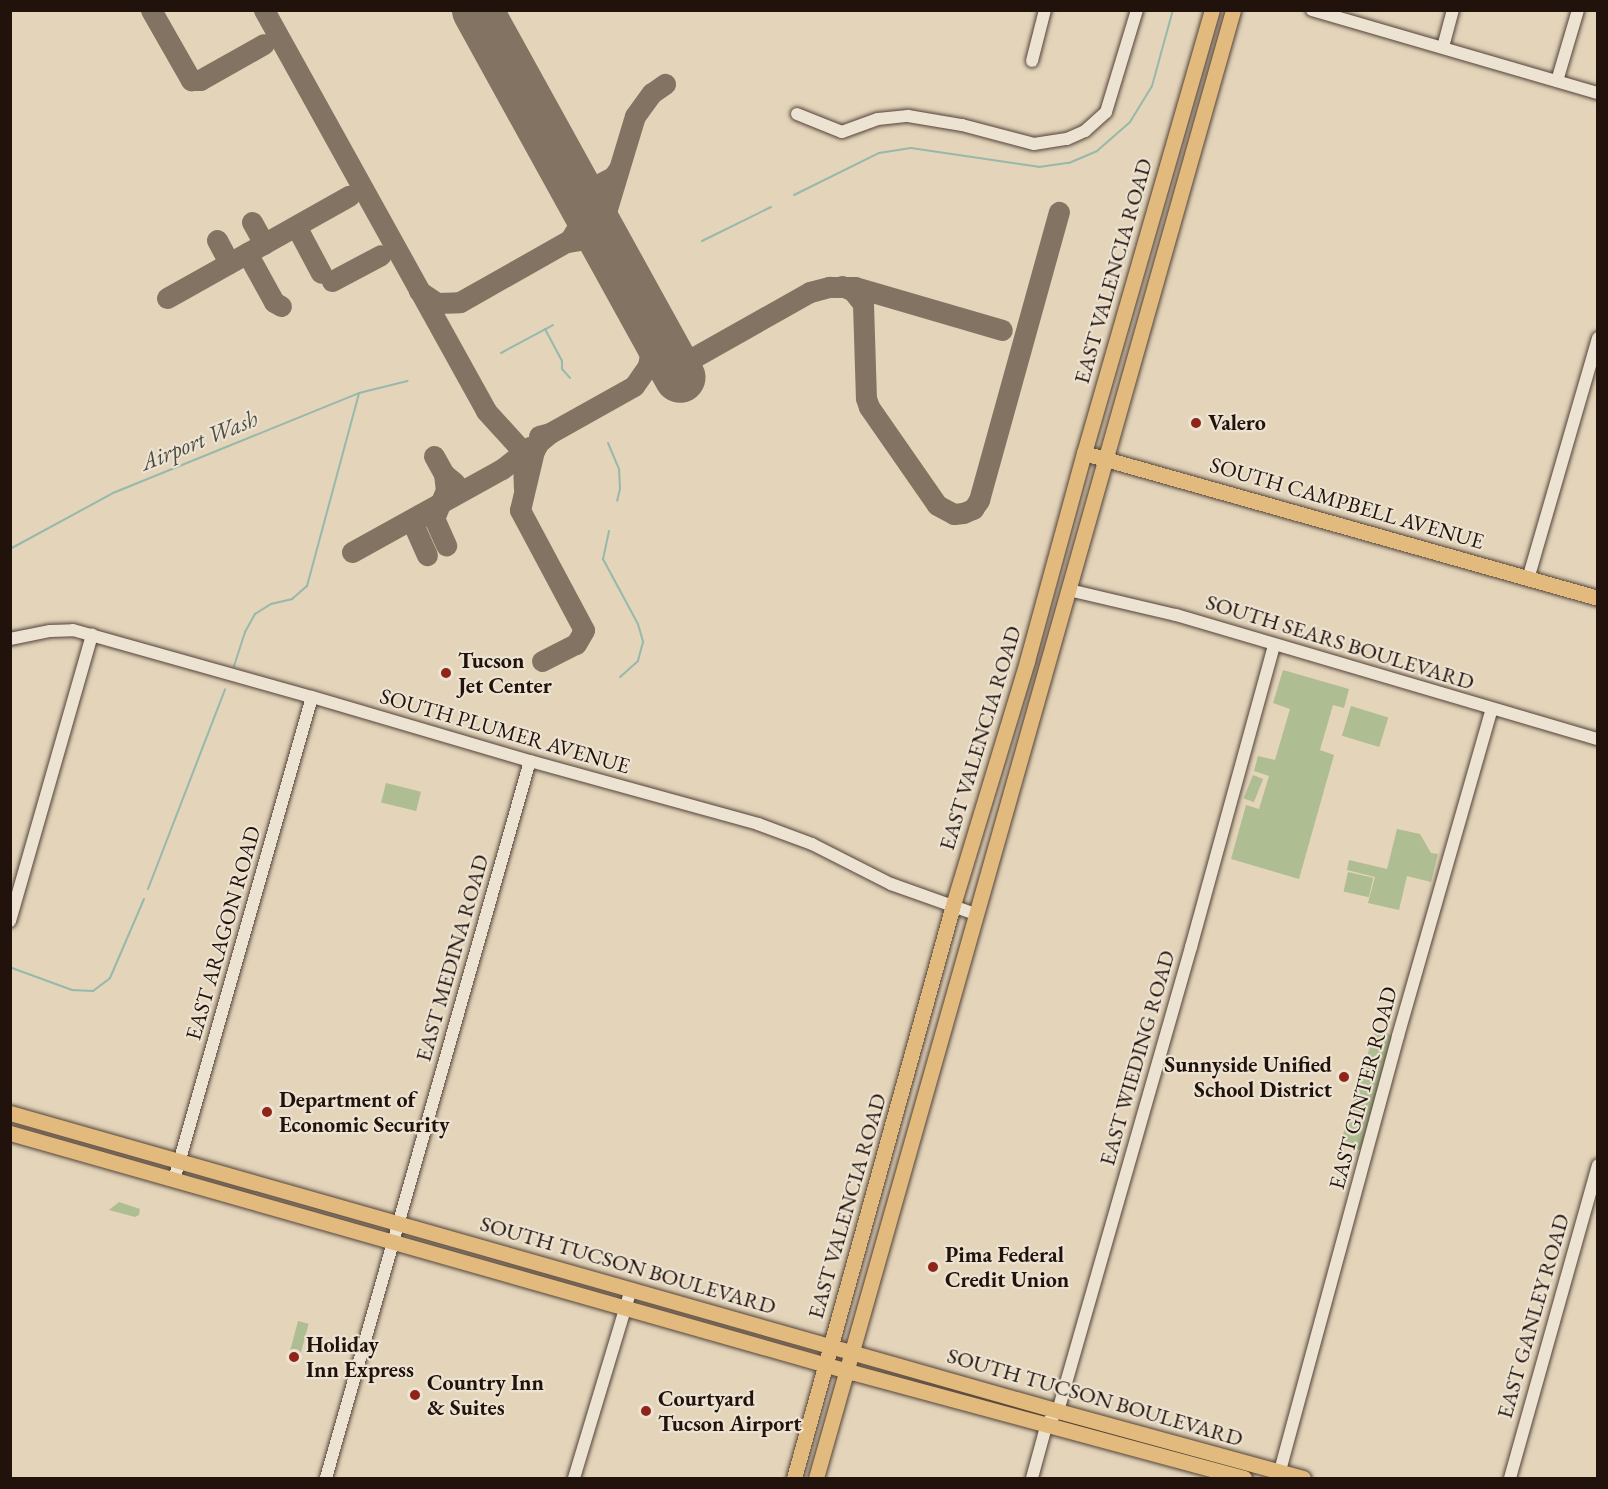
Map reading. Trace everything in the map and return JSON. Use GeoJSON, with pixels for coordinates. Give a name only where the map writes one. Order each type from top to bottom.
{"type":"FeatureCollection","features":[{"type":"Feature","properties":{"kind":"main road","name":"EAST VALENCIA ROAD"},"geometry":{"type":"LineString","coordinates":[[794,1479],[953,905],[1027,661],[1146,233],[1212,10]]}},
{"type":"Feature","properties":{"kind":"main road","name":"EAST VALENCIA ROAD"},"geometry":{"type":"LineString","coordinates":[[816,1479],[978,915],[1233,10]]}},
{"type":"Feature","properties":{"kind":"main road"},"geometry":{"type":"LineString","coordinates":[[1146,233],[1168,239]]}},
{"type":"Feature","properties":{"kind":"main road","name":"SOUTH CAMPBELL AVENUE"},"geometry":{"type":"LineString","coordinates":[[1084,453],[1598,598]]}},
{"type":"Feature","properties":{"kind":"main road","name":"SOUTH TUCSON BOULEVARD"},"geometry":{"type":"LineString","coordinates":[[10,1113],[399,1222],[1279,1475],[1303,1479]]}},
{"type":"Feature","properties":{"kind":"main road","name":"SOUTH TUCSON BOULEVARD"},"geometry":{"type":"LineString","coordinates":[[10,1133],[625,1308],[1244,1479]]}},
{"type":"Feature","properties":{"kind":"main road"},"geometry":{"type":"LineString","coordinates":[[888,1144],[911,1150]]}},
{"type":"Feature","properties":{"kind":"street"},"geometry":{"type":"LineString","coordinates":[[1032,61],[1045,10]]}},
{"type":"Feature","properties":{"kind":"street"},"geometry":{"type":"LineString","coordinates":[[797,114],[842,132],[878,120],[908,116],[962,125],[1034,144],[1067,139],[1084,131],[1106,112],[1137,10]]}},
{"type":"Feature","properties":{"kind":"street"},"geometry":{"type":"LineString","coordinates":[[1312,10],[1598,93]]}},
{"type":"Feature","properties":{"kind":"street"},"geometry":{"type":"LineString","coordinates":[[1443,47],[1454,10]]}},
{"type":"Feature","properties":{"kind":"street"},"geometry":{"type":"LineString","coordinates":[[1557,81],[1578,10]]}},
{"type":"Feature","properties":{"kind":"street"},"geometry":{"type":"LineString","coordinates":[[1528,579],[1598,338]]}},
{"type":"Feature","properties":{"kind":"street","name":"SOUTH SEARS BOULEVARD"},"geometry":{"type":"LineString","coordinates":[[1069,590],[1176,615],[1598,739]]}},
{"type":"Feature","properties":{"kind":"street","name":"SOUTH PLUMER AVENUE"},"geometry":{"type":"LineString","coordinates":[[10,639],[50,631],[73,630],[758,824],[812,844],[891,884],[978,915]]}},
{"type":"Feature","properties":{"kind":"street"},"geometry":{"type":"LineString","coordinates":[[10,921],[92,635]]}},
{"type":"Feature","properties":{"kind":"street","name":"EAST WIEDING ROAD"},"geometry":{"type":"LineString","coordinates":[[1032,1479],[1047,1423],[1058,1411],[1191,947],[1274,645]]}},
{"type":"Feature","properties":{"kind":"street","name":"EAST ARAGON ROAD"},"geometry":{"type":"LineString","coordinates":[[174,1180],[312,697]]}},
{"type":"Feature","properties":{"kind":"street","name":"EAST GINTER ROAD"},"geometry":{"type":"LineString","coordinates":[[1279,1475],[1398,1035],[1492,709]]}},
{"type":"Feature","properties":{"kind":"street","name":"EAST MEDINA ROAD"},"geometry":{"type":"LineString","coordinates":[[326,1479],[530,761]]}},
{"type":"Feature","properties":{"kind":"street","name":"EAST GANLEY ROAD"},"geometry":{"type":"LineString","coordinates":[[1510,1479],[1598,1165]]}},
{"type":"Feature","properties":{"kind":"street"},"geometry":{"type":"LineString","coordinates":[[574,1479],[631,1289]]}},
{"type":"Feature","properties":{"kind":"green space"},"geometry":{"type":"Polygon","coordinates":[[[1283,670],[1349,689],[1344,708],[1333,705],[1320,750],[1334,755],[1299,879],[1231,859],[1246,805],[1259,809],[1269,776],[1254,771],[1258,756],[1275,760],[1290,709],[1273,703],[1283,670]]]}},
{"type":"Feature","properties":{"kind":"green space"},"geometry":{"type":"Polygon","coordinates":[[[1351,706],[1388,717],[1379,747],[1342,736],[1351,706]]]}},
{"type":"Feature","properties":{"kind":"green space"},"geometry":{"type":"Polygon","coordinates":[[[1253,775],[1263,779],[1254,802],[1244,798],[1253,775]]]}},
{"type":"Feature","properties":{"kind":"green space"},"geometry":{"type":"Polygon","coordinates":[[[386,783],[421,792],[416,811],[381,802],[386,783]]]}},
{"type":"Feature","properties":{"kind":"green space"},"geometry":{"type":"Polygon","coordinates":[[[1397,829],[1420,834],[1431,853],[1438,854],[1431,882],[1407,876],[1399,910],[1368,903],[1375,877],[1347,870],[1349,860],[1387,869],[1397,829]]]}},
{"type":"Feature","properties":{"kind":"green space"},"geometry":{"type":"Polygon","coordinates":[[[1348,872],[1373,878],[1369,897],[1344,891],[1348,872]]]}},
{"type":"Feature","properties":{"kind":"green space"},"geometry":{"type":"Polygon","coordinates":[[[1375,1030],[1395,1036],[1360,1150],[1340,1144],[1375,1030]]]}},
{"type":"Feature","properties":{"kind":"green space"},"geometry":{"type":"Polygon","coordinates":[[[119,1202],[140,1209],[139,1215],[135,1217],[109,1210],[119,1202]]]}},
{"type":"Feature","properties":{"kind":"green space"},"geometry":{"type":"Polygon","coordinates":[[[298,1321],[309,1324],[300,1356],[289,1353],[298,1321]]]}},
{"type":"Feature","properties":{"kind":"waterway"},"geometry":{"type":"LineString","coordinates":[[794,195],[879,153],[911,148],[1039,167],[1069,163],[1097,151],[1130,122],[1152,86],[1173,10]]}},
{"type":"Feature","properties":{"kind":"waterway"},"geometry":{"type":"LineString","coordinates":[[702,241],[771,207]]}},
{"type":"Feature","properties":{"kind":"waterway"},"geometry":{"type":"LineString","coordinates":[[501,353],[553,325]]}},
{"type":"Feature","properties":{"kind":"waterway"},"geometry":{"type":"LineString","coordinates":[[545,329],[562,361],[562,369],[570,378]]}},
{"type":"Feature","properties":{"kind":"waterway","name":"Airport Wash"},"geometry":{"type":"LineString","coordinates":[[10,549],[113,493],[359,393],[408,381]]}},
{"type":"Feature","properties":{"kind":"waterway"},"geometry":{"type":"LineString","coordinates":[[234,666],[245,632],[255,614],[271,604],[292,599],[307,586],[359,393]]}},
{"type":"Feature","properties":{"kind":"waterway"},"geometry":{"type":"LineString","coordinates":[[608,443],[619,469],[620,489],[617,501]]}},
{"type":"Feature","properties":{"kind":"waterway"},"geometry":{"type":"LineString","coordinates":[[609,531],[603,559],[638,624],[643,642],[638,661],[620,677]]}},
{"type":"Feature","properties":{"kind":"waterway"},"geometry":{"type":"LineString","coordinates":[[148,889],[225,689]]}},
{"type":"Feature","properties":{"kind":"waterway"},"geometry":{"type":"LineString","coordinates":[[12,968],[72,990],[93,991],[110,978],[144,899]]}},
{"type":"Feature","properties":{"kind":"taxiway"},"geometry":{"type":"LineString","coordinates":[[151,10],[191,80],[200,80],[264,44]]}},
{"type":"Feature","properties":{"kind":"taxiway"},"geometry":{"type":"LineString","coordinates":[[264,10],[486,411],[518,446],[523,462],[524,488]]}},
{"type":"Feature","properties":{"kind":"taxiway"},"geometry":{"type":"LineString","coordinates":[[419,291],[437,303],[460,302],[596,225],[606,212],[635,116],[652,93],[665,84]]}},
{"type":"Feature","properties":{"kind":"taxiway"},"geometry":{"type":"LineString","coordinates":[[567,173],[579,183],[597,185],[613,177],[618,170]]}},
{"type":"Feature","properties":{"kind":"taxiway"},"geometry":{"type":"LineString","coordinates":[[167,298],[349,196]]}},
{"type":"Feature","properties":{"kind":"taxiway"},"geometry":{"type":"LineString","coordinates":[[570,240],[581,222],[580,197]]}},
{"type":"Feature","properties":{"kind":"taxiway"},"geometry":{"type":"LineString","coordinates":[[842,286],[853,291],[863,304],[866,398],[869,407],[937,505],[954,514],[963,513],[973,509],[979,500],[1059,212]]}},
{"type":"Feature","properties":{"kind":"taxiway"},"geometry":{"type":"LineString","coordinates":[[252,222],[264,244]]}},
{"type":"Feature","properties":{"kind":"taxiway"},"geometry":{"type":"LineString","coordinates":[[296,226],[321,273]]}},
{"type":"Feature","properties":{"kind":"taxiway"},"geometry":{"type":"LineString","coordinates":[[568,242],[585,239],[610,251]]}},
{"type":"Feature","properties":{"kind":"taxiway"},"geometry":{"type":"LineString","coordinates":[[217,240],[229,263]]}},
{"type":"Feature","properties":{"kind":"taxiway"},"geometry":{"type":"LineString","coordinates":[[247,253],[274,302],[281,306]]}},
{"type":"Feature","properties":{"kind":"taxiway"},"geometry":{"type":"LineString","coordinates":[[332,281],[381,255]]}},
{"type":"Feature","properties":{"kind":"taxiway"},"geometry":{"type":"LineString","coordinates":[[675,368],[810,292],[829,287],[855,287],[1002,330]]}},
{"type":"Feature","properties":{"kind":"taxiway"},"geometry":{"type":"LineString","coordinates":[[539,436],[550,433],[634,386],[648,366],[654,331]]}},
{"type":"Feature","properties":{"kind":"taxiway"},"geometry":{"type":"LineString","coordinates":[[542,661],[576,644],[584,630],[520,510],[534,451],[539,442],[550,433]]}},
{"type":"Feature","properties":{"kind":"taxiway"},"geometry":{"type":"LineString","coordinates":[[352,552],[502,469],[530,447]]}},
{"type":"Feature","properties":{"kind":"taxiway"},"geometry":{"type":"LineString","coordinates":[[434,456],[444,474],[455,483]]}},
{"type":"Feature","properties":{"kind":"taxiway"},"geometry":{"type":"LineString","coordinates":[[444,474],[446,490],[434,518],[446,545]]}},
{"type":"Feature","properties":{"kind":"taxiway"},"geometry":{"type":"LineString","coordinates":[[421,514],[414,526],[427,555]]}},
{"type":"Feature","properties":{"kind":"runway"},"geometry":{"type":"LineString","coordinates":[[477,10],[680,377]]}},
{"type":"Feature","properties":{"kind":"place","name":"Valero"},"geometry":{"type":"Point","coordinates":[1196,423]}},
{"type":"Feature","properties":{"kind":"place","name":"Tucson Jet Center"},"geometry":{"type":"Point","coordinates":[446,673]}},
{"type":"Feature","properties":{"kind":"place","name":"Sunnyside Unified School District"},"geometry":{"type":"Point","coordinates":[1344,1077]}},
{"type":"Feature","properties":{"kind":"place","name":"Department of Economic Security"},"geometry":{"type":"Point","coordinates":[267,1112]}},
{"type":"Feature","properties":{"kind":"place","name":"Pima Federal Credit Union"},"geometry":{"type":"Point","coordinates":[933,1267]}},
{"type":"Feature","properties":{"kind":"place","name":"Holiday Inn Express"},"geometry":{"type":"Point","coordinates":[294,1357]}},
{"type":"Feature","properties":{"kind":"place","name":"Country Inn & Suites"},"geometry":{"type":"Point","coordinates":[415,1395]}},
{"type":"Feature","properties":{"kind":"place","name":"Courtyard Tucson Airport"},"geometry":{"type":"Point","coordinates":[646,1411]}}]}
